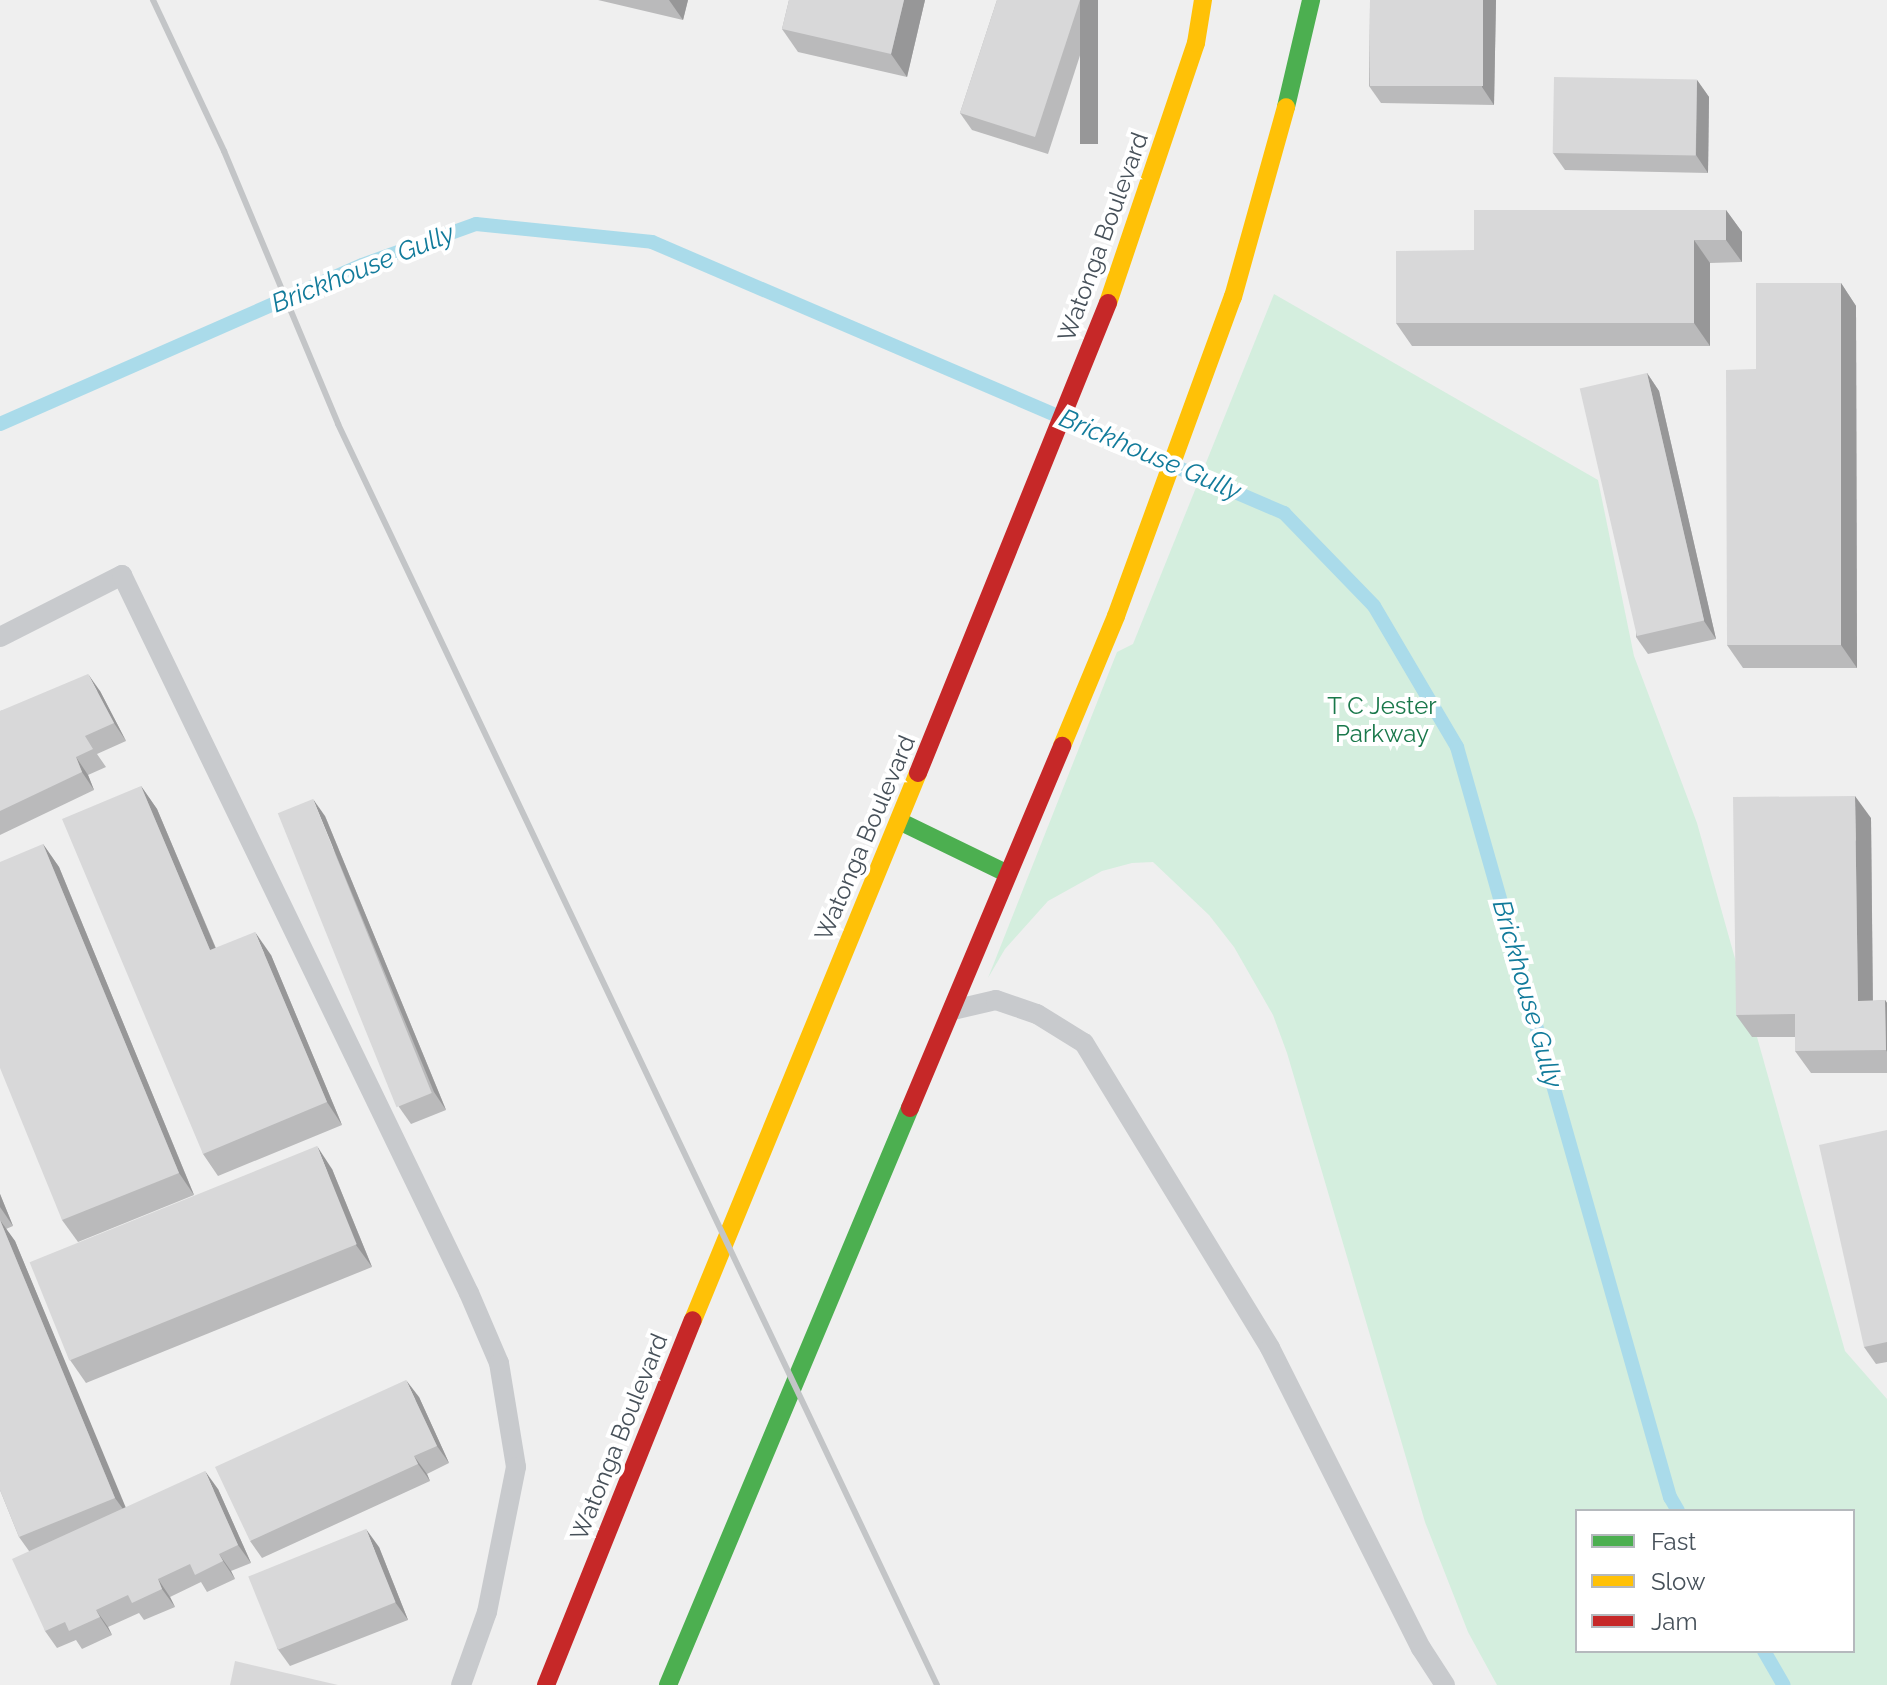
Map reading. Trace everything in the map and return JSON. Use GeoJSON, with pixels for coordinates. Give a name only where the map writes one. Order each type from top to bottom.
{"type":"FeatureCollection","features":[{"type":"Feature","properties":{"kind":"main road","name":"Watonga Boulevard"},"geometry":{"type":"LineString","coordinates":[[546,1685],[1119,275],[1196,43],[1203,0]]}},
{"type":"Feature","properties":{"kind":"main road"},"geometry":{"type":"LineString","coordinates":[[668,1685],[1116,616],[1233,297],[1302,48],[1311,0]]}},
{"type":"Feature","properties":{"kind":"main road"},"geometry":{"type":"LineString","coordinates":[[899,821],[1006,873]]}},
{"type":"Feature","properties":{"kind":"lane"},"geometry":{"type":"LineString","coordinates":[[0,637],[122,575],[469,1293],[499,1363],[516,1467],[487,1612],[461,1685]]}},
{"type":"Feature","properties":{"kind":"lane"},"geometry":{"type":"LineString","coordinates":[[948,1011],[996,1000],[1037,1014],[1084,1043],[1270,1348],[1421,1648],[1445,1685]]}},
{"type":"Feature","properties":{"kind":"green space","name":"T C Jester Parkway"},"geometry":{"type":"Polygon","coordinates":[[[1274,294],[1598,480],[1634,656],[1697,823],[1845,1351],[1887,1399],[1887,1685],[1497,1685],[1468,1632],[1425,1522],[1287,1053],[1273,1015],[1234,947],[1209,915],[1153,862],[1132,863],[1102,871],[1048,901],[1005,949],[988,978],[1117,652],[1133,644],[1274,294]]]}},
{"type":"Feature","properties":{"kind":"building"},"geometry":{"type":"Polygon","coordinates":[[[789,0],[904,0],[891,54],[782,29],[789,0]]]}},
{"type":"Feature","properties":{"kind":"building"},"geometry":{"type":"Polygon","coordinates":[[[997,0],[1080,0],[1035,137],[960,113],[997,0]]]}},
{"type":"Feature","properties":{"kind":"building"},"geometry":{"type":"Polygon","coordinates":[[[1370,0],[1483,0],[1483,86],[1370,86],[1370,0]]]}},
{"type":"Feature","properties":{"kind":"building"},"geometry":{"type":"Polygon","coordinates":[[[1554,77],[1697,79],[1696,155],[1553,153],[1554,77]]]}},
{"type":"Feature","properties":{"kind":"building"},"geometry":{"type":"Polygon","coordinates":[[[1474,210],[1726,210],[1726,240],[1694,240],[1694,323],[1396,323],[1396,251],[1474,250],[1474,210]]]}},
{"type":"Feature","properties":{"kind":"building"},"geometry":{"type":"Polygon","coordinates":[[[1756,283],[1841,283],[1841,645],[1727,645],[1726,370],[1756,369],[1756,283]]]}},
{"type":"Feature","properties":{"kind":"building"},"geometry":{"type":"Polygon","coordinates":[[[1647,373],[1704,620],[1637,636],[1580,389],[1647,373]]]}},
{"type":"Feature","properties":{"kind":"building"},"geometry":{"type":"Polygon","coordinates":[[[88,674],[114,723],[85,736],[93,749],[76,757],[82,772],[0,811],[0,711],[88,674]]]}},
{"type":"Feature","properties":{"kind":"building"},"geometry":{"type":"Polygon","coordinates":[[[141,786],[210,950],[255,932],[327,1102],[203,1154],[62,819],[141,786]]]}},
{"type":"Feature","properties":{"kind":"building"},"geometry":{"type":"Polygon","coordinates":[[[1855,796],[1858,1001],[1885,1000],[1886,1050],[1795,1051],[1795,1014],[1736,1015],[1733,797],[1855,796]]]}},
{"type":"Feature","properties":{"kind":"building"},"geometry":{"type":"Polygon","coordinates":[[[313,799],[432,1093],[397,1107],[278,813],[313,799]]]}},
{"type":"Feature","properties":{"kind":"building"},"geometry":{"type":"Polygon","coordinates":[[[43,844],[179,1173],[62,1220],[0,1068],[0,862],[43,844]]]}},
{"type":"Feature","properties":{"kind":"building"},"geometry":{"type":"Polygon","coordinates":[[[1887,1130],[1887,1342],[1864,1347],[1819,1145],[1887,1130]]]}},
{"type":"Feature","properties":{"kind":"building"},"geometry":{"type":"Polygon","coordinates":[[[317,1146],[357,1244],[69,1360],[30,1262],[317,1146]]]}},
{"type":"Feature","properties":{"kind":"building"},"geometry":{"type":"Polygon","coordinates":[[[0,1220],[115,1498],[19,1537],[0,1490],[0,1220]]]}},
{"type":"Feature","properties":{"kind":"building"},"geometry":{"type":"Polygon","coordinates":[[[406,1380],[437,1446],[414,1456],[418,1464],[250,1541],[215,1467],[406,1380]]]}},
{"type":"Feature","properties":{"kind":"building"},"geometry":{"type":"Polygon","coordinates":[[[205,1471],[238,1545],[219,1554],[223,1561],[195,1575],[190,1564],[158,1579],[162,1589],[132,1603],[128,1595],[96,1610],[100,1617],[69,1631],[65,1622],[45,1631],[12,1559],[205,1471]]]}},
{"type":"Feature","properties":{"kind":"building"},"geometry":{"type":"Polygon","coordinates":[[[366,1529],[396,1602],[278,1650],[248,1577],[366,1529]]]}},
{"type":"Feature","properties":{"kind":"building"},"geometry":{"type":"Polygon","coordinates":[[[235,1661],[338,1685],[230,1685],[235,1661]]]}},
{"type":"Feature","properties":{"kind":"waterway","name":"Brickhouse Gully"},"geometry":{"type":"LineString","coordinates":[[0,424],[362,265],[476,224],[652,242],[1284,513],[1374,606],[1457,747],[1670,1497],[1677,1509]]}},
{"type":"Feature","properties":{"kind":"waterway","name":"Brickhouse Gully"},"geometry":{"type":"LineString","coordinates":[[1765,1653],[1784,1685]]}},
{"type":"Feature","properties":{"kind":"railway"},"geometry":{"type":"LineString","coordinates":[[153,0],[224,151],[338,424],[937,1685]]}},
{"type":"Feature","properties":{"kind":"traffic: fast"},"geometry":{"type":"LineString","coordinates":[[1286,107],[1311,0]]}},
{"type":"Feature","properties":{"kind":"traffic: fast"},"geometry":{"type":"LineString","coordinates":[[899,821],[1006,873]]}},
{"type":"Feature","properties":{"kind":"traffic: fast"},"geometry":{"type":"LineString","coordinates":[[668,1685],[910,1108]]}},
{"type":"Feature","properties":{"kind":"traffic: slow"},"geometry":{"type":"LineString","coordinates":[[1108,303],[1196,43],[1203,0]]}},
{"type":"Feature","properties":{"kind":"traffic: slow"},"geometry":{"type":"LineString","coordinates":[[1062,746],[1116,616],[1233,297],[1286,107]]}},
{"type":"Feature","properties":{"kind":"traffic: slow"},"geometry":{"type":"LineString","coordinates":[[693,1320],[918,773]]}},
{"type":"Feature","properties":{"kind":"traffic: jam"},"geometry":{"type":"LineString","coordinates":[[918,773],[1108,303]]}},
{"type":"Feature","properties":{"kind":"traffic: jam"},"geometry":{"type":"LineString","coordinates":[[910,1108],[1062,746]]}},
{"type":"Feature","properties":{"kind":"traffic: jam"},"geometry":{"type":"LineString","coordinates":[[546,1685],[693,1320]]}}]}
